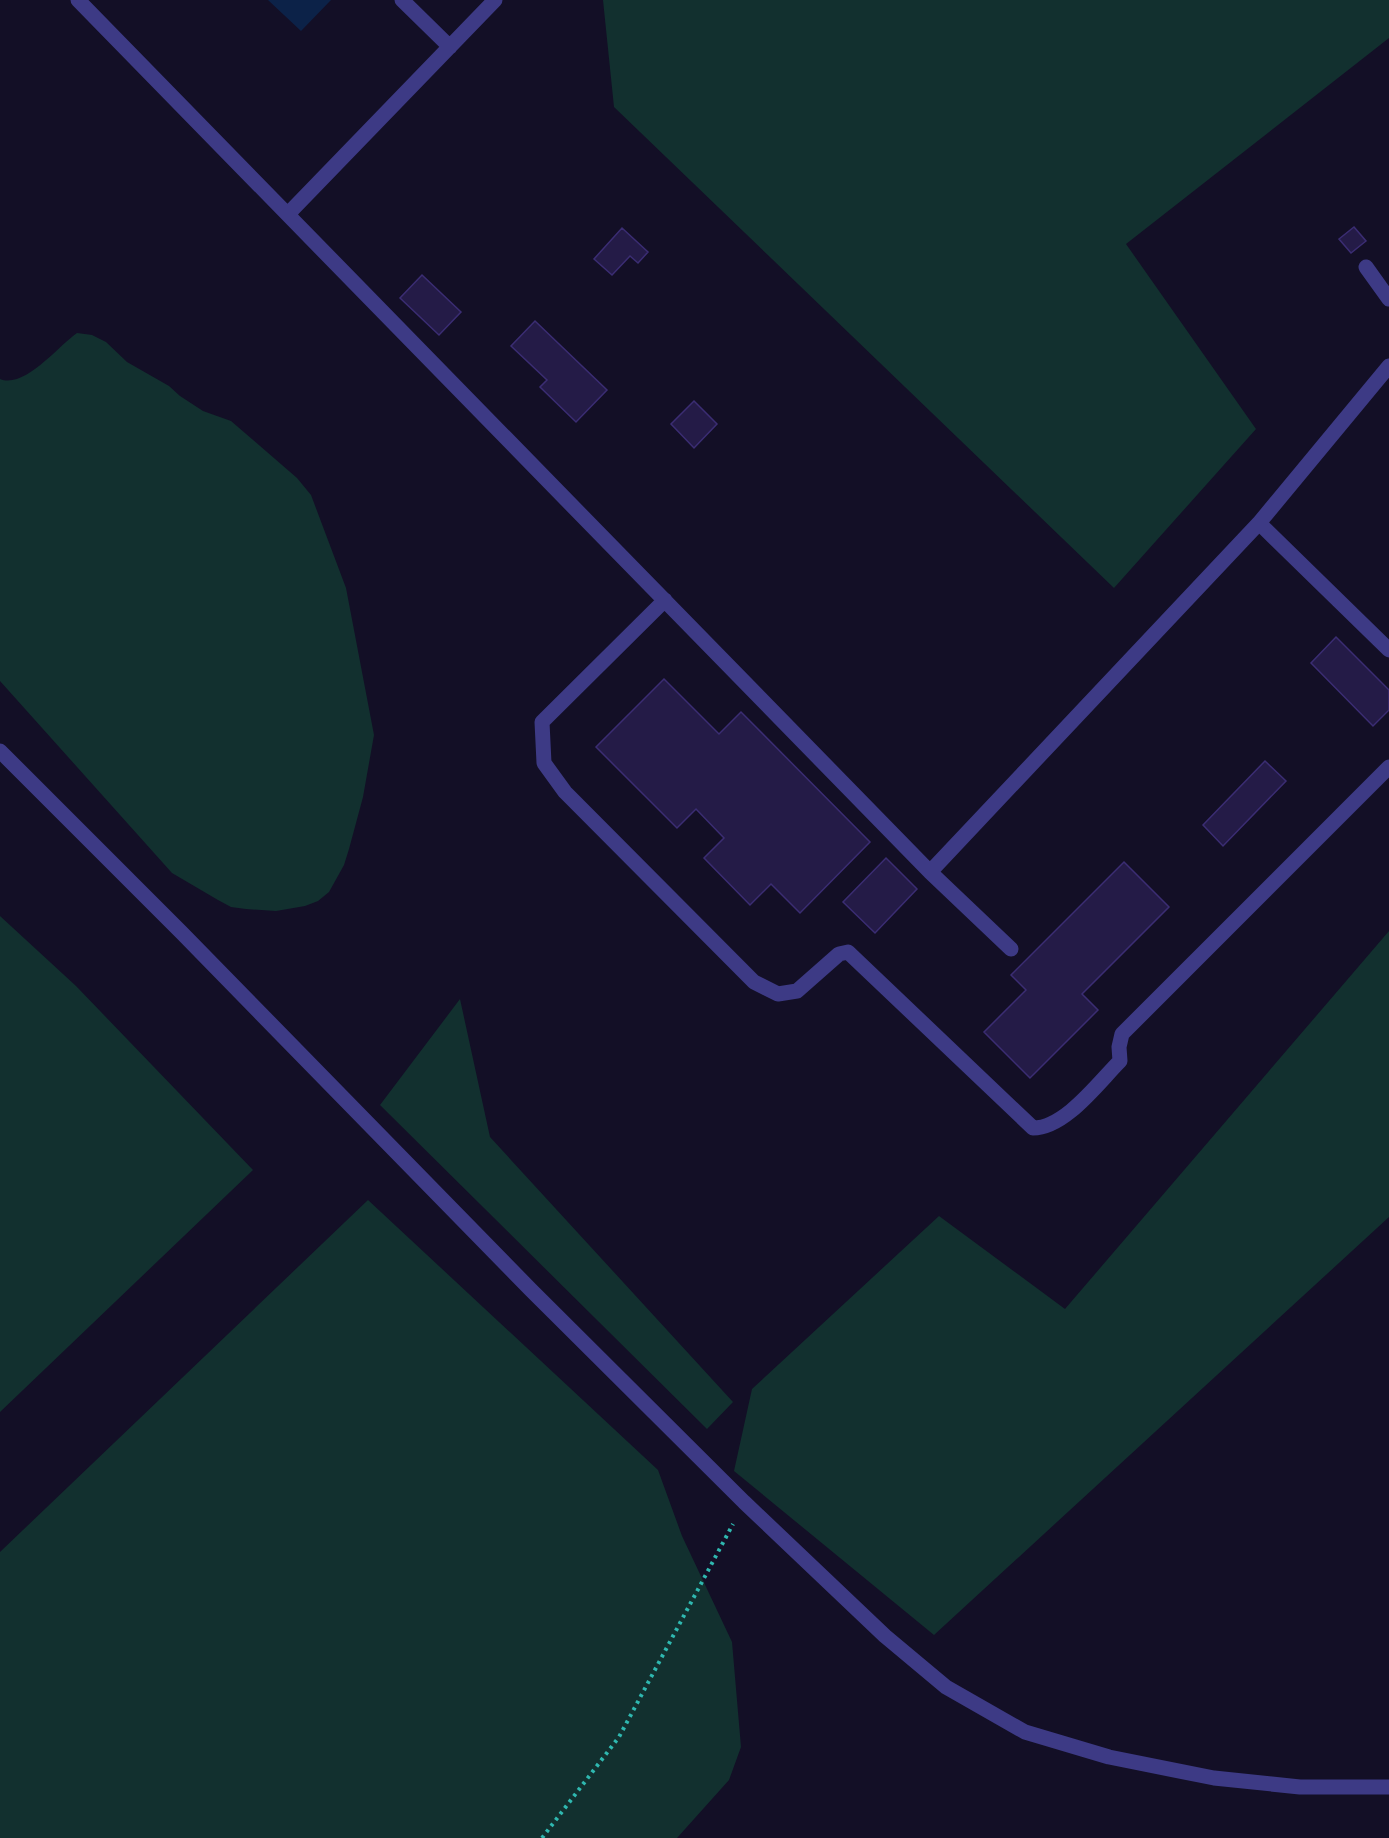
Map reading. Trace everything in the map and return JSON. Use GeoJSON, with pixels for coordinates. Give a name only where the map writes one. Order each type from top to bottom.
{"type":"FeatureCollection","features":[{"type":"Feature","properties":{"kind":"street"},"geometry":{"type":"LineString","coordinates":[[78,0],[930,872],[1011,949]]}},
{"type":"Feature","properties":{"kind":"street"},"geometry":{"type":"LineString","coordinates":[[402,0],[450,47]]}},
{"type":"Feature","properties":{"kind":"street"},"geometry":{"type":"LineString","coordinates":[[288,214],[495,0]]}},
{"type":"Feature","properties":{"kind":"street"},"geometry":{"type":"LineString","coordinates":[[1366,267],[1389,298]]}},
{"type":"Feature","properties":{"kind":"street"},"geometry":{"type":"LineString","coordinates":[[930,872],[1259,523],[1389,366]]}},
{"type":"Feature","properties":{"kind":"street"},"geometry":{"type":"LineString","coordinates":[[1259,523],[1389,650]]}},
{"type":"Feature","properties":{"kind":"street"},"geometry":{"type":"LineString","coordinates":[[665,600],[542,722],[544,763],[565,792],[753,982],[778,994],[797,991],[839,954],[848,952],[1033,1128],[1042,1128],[1062,1120],[1120,1061],[1119,1047],[1122,1034],[1389,767]]}},
{"type":"Feature","properties":{"kind":"street"},"geometry":{"type":"LineString","coordinates":[[0,751],[181,932],[531,1290],[744,1502],[885,1636],[946,1687],[1025,1732],[1109,1757],[1214,1778],[1300,1787],[1389,1787]]}},
{"type":"Feature","properties":{"kind":"path"},"geometry":{"type":"LineString","coordinates":[[542,1838],[619,1737],[744,1502]]}},
{"type":"Feature","properties":{"kind":"green space"},"geometry":{"type":"Polygon","coordinates":[[[603,0],[1389,0],[1389,38],[1126,244],[1256,429],[1114,588],[614,107],[603,0]]]}},
{"type":"Feature","properties":{"kind":"green space"},"geometry":{"type":"Polygon","coordinates":[[[77,333],[92,335],[106,342],[127,362],[169,386],[203,411],[231,421],[297,478],[311,495],[346,588],[374,735],[363,797],[344,865],[329,892],[318,901],[305,906],[276,911],[231,907],[172,873],[0,681],[0,379],[20,378],[41,365],[77,333]]]}},
{"type":"Feature","properties":{"kind":"green space"},"geometry":{"type":"Polygon","coordinates":[[[0,916],[76,986],[253,1170],[0,1412],[0,916]]]}},
{"type":"Feature","properties":{"kind":"green space"},"geometry":{"type":"Polygon","coordinates":[[[1389,931],[1389,1217],[934,1635],[734,1471],[752,1389],[939,1216],[1065,1309],[1389,931]]]}},
{"type":"Feature","properties":{"kind":"green space"},"geometry":{"type":"Polygon","coordinates":[[[460,999],[490,1137],[733,1402],[707,1429],[380,1105],[460,999]]]}},
{"type":"Feature","properties":{"kind":"green space"},"geometry":{"type":"Polygon","coordinates":[[[368,1200],[658,1470],[682,1536],[732,1642],[741,1747],[729,1780],[677,1838],[0,1838],[0,1552],[368,1200]]]}},
{"type":"Feature","properties":{"kind":"water"},"geometry":{"type":"Polygon","coordinates":[[[268,0],[331,0],[301,31],[268,0]]]}},
{"type":"Feature","properties":{"kind":"building"},"geometry":{"type":"Polygon","coordinates":[[[1354,227],[1366,241],[1351,253],[1339,239],[1354,227]]]}},
{"type":"Feature","properties":{"kind":"building"},"geometry":{"type":"Polygon","coordinates":[[[622,228],[648,252],[638,263],[630,256],[612,275],[594,259],[622,228]]]}},
{"type":"Feature","properties":{"kind":"building"},"geometry":{"type":"Polygon","coordinates":[[[422,275],[461,312],[439,335],[400,298],[422,275]]]}},
{"type":"Feature","properties":{"kind":"building"},"geometry":{"type":"Polygon","coordinates":[[[535,321],[607,390],[576,422],[540,387],[547,380],[511,346],[535,321]]]}},
{"type":"Feature","properties":{"kind":"building"},"geometry":{"type":"Polygon","coordinates":[[[694,401],[717,424],[694,448],[671,424],[694,401]]]}},
{"type":"Feature","properties":{"kind":"building"},"geometry":{"type":"Polygon","coordinates":[[[1336,637],[1389,690],[1389,710],[1373,726],[1311,663],[1336,637]]]}},
{"type":"Feature","properties":{"kind":"building"},"geometry":{"type":"Polygon","coordinates":[[[664,679],[719,734],[741,712],[870,842],[800,913],[771,884],[750,905],[704,858],[724,838],[696,809],[677,828],[596,747],[664,679]]]}},
{"type":"Feature","properties":{"kind":"building"},"geometry":{"type":"Polygon","coordinates":[[[1265,761],[1286,781],[1223,846],[1203,825],[1265,761]]]}},
{"type":"Feature","properties":{"kind":"building"},"geometry":{"type":"Polygon","coordinates":[[[886,858],[917,889],[875,933],[843,902],[886,858]]]}},
{"type":"Feature","properties":{"kind":"building"},"geometry":{"type":"Polygon","coordinates":[[[1124,862],[1169,907],[1082,994],[1098,1010],[1030,1078],[984,1032],[1026,990],[1011,975],[1124,862]]]}}]}
